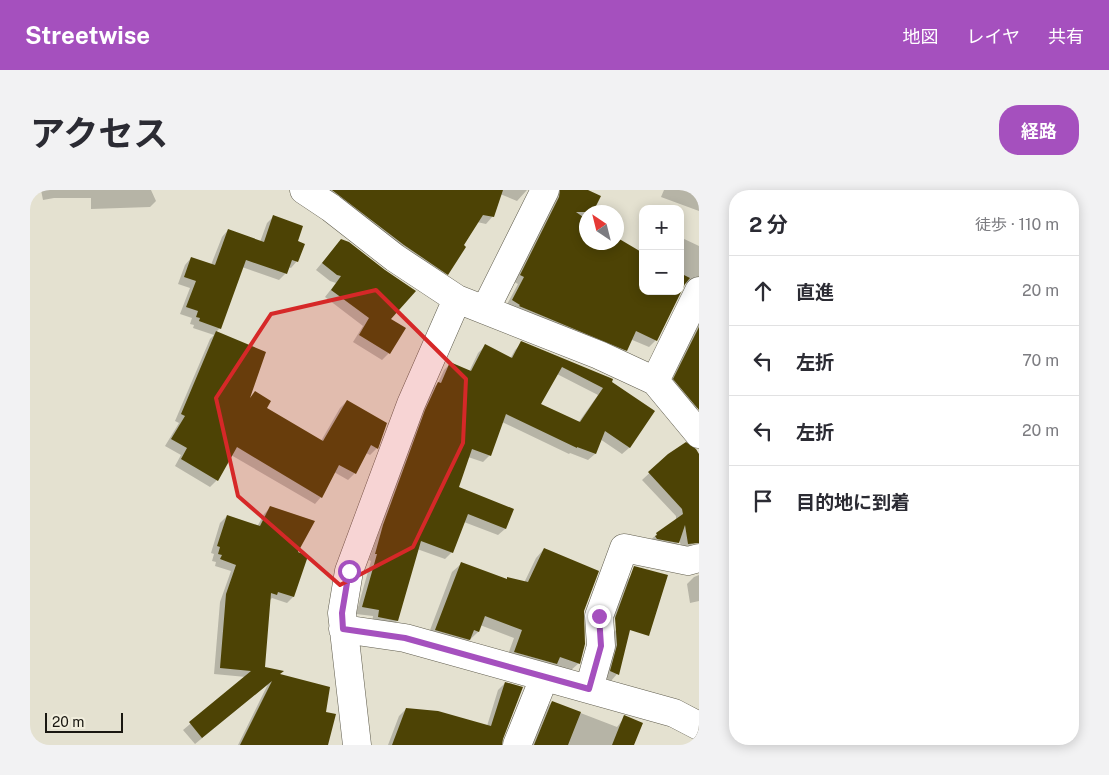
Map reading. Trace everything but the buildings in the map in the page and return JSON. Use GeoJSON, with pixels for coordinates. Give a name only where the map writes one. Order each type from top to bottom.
{"type":"FeatureCollection","features":[{"type":"Feature","properties":{"kind":"street"},"geometry":{"type":"LineString","coordinates":[[304,190],[395,258],[457,299],[599,355],[655,381],[699,434]]}},
{"type":"Feature","properties":{"kind":"street"},"geometry":{"type":"LineString","coordinates":[[484,310],[545,190]]}},
{"type":"Feature","properties":{"kind":"street"},"geometry":{"type":"LineString","coordinates":[[655,381],[699,291]]}},
{"type":"Feature","properties":{"kind":"street"},"geometry":{"type":"LineString","coordinates":[[357,745],[342,613],[349,571],[410,404],[457,299]]}},
{"type":"Feature","properties":{"kind":"street"},"geometry":{"type":"LineString","coordinates":[[589,689],[601,646],[599,616],[624,548],[688,561],[699,558]]}},
{"type":"Feature","properties":{"kind":"street"},"geometry":{"type":"LineString","coordinates":[[343,629],[405,638],[674,714],[699,726]]}},
{"type":"Feature","properties":{"kind":"street"},"geometry":{"type":"LineString","coordinates":[[517,745],[544,678]]}},
{"type":"Feature","properties":{"kind":"highlighted area"},"geometry":{"type":"Polygon","coordinates":[[[376,290],[466,379],[463,443],[413,547],[340,585],[238,496],[216,398],[271,314],[376,290]]]}},
{"type":"Feature","properties":{"kind":"route"},"geometry":{"type":"LineString","coordinates":[[349,571],[342,613],[343,629],[405,638],[589,689],[601,646],[599,616]]}}]}
